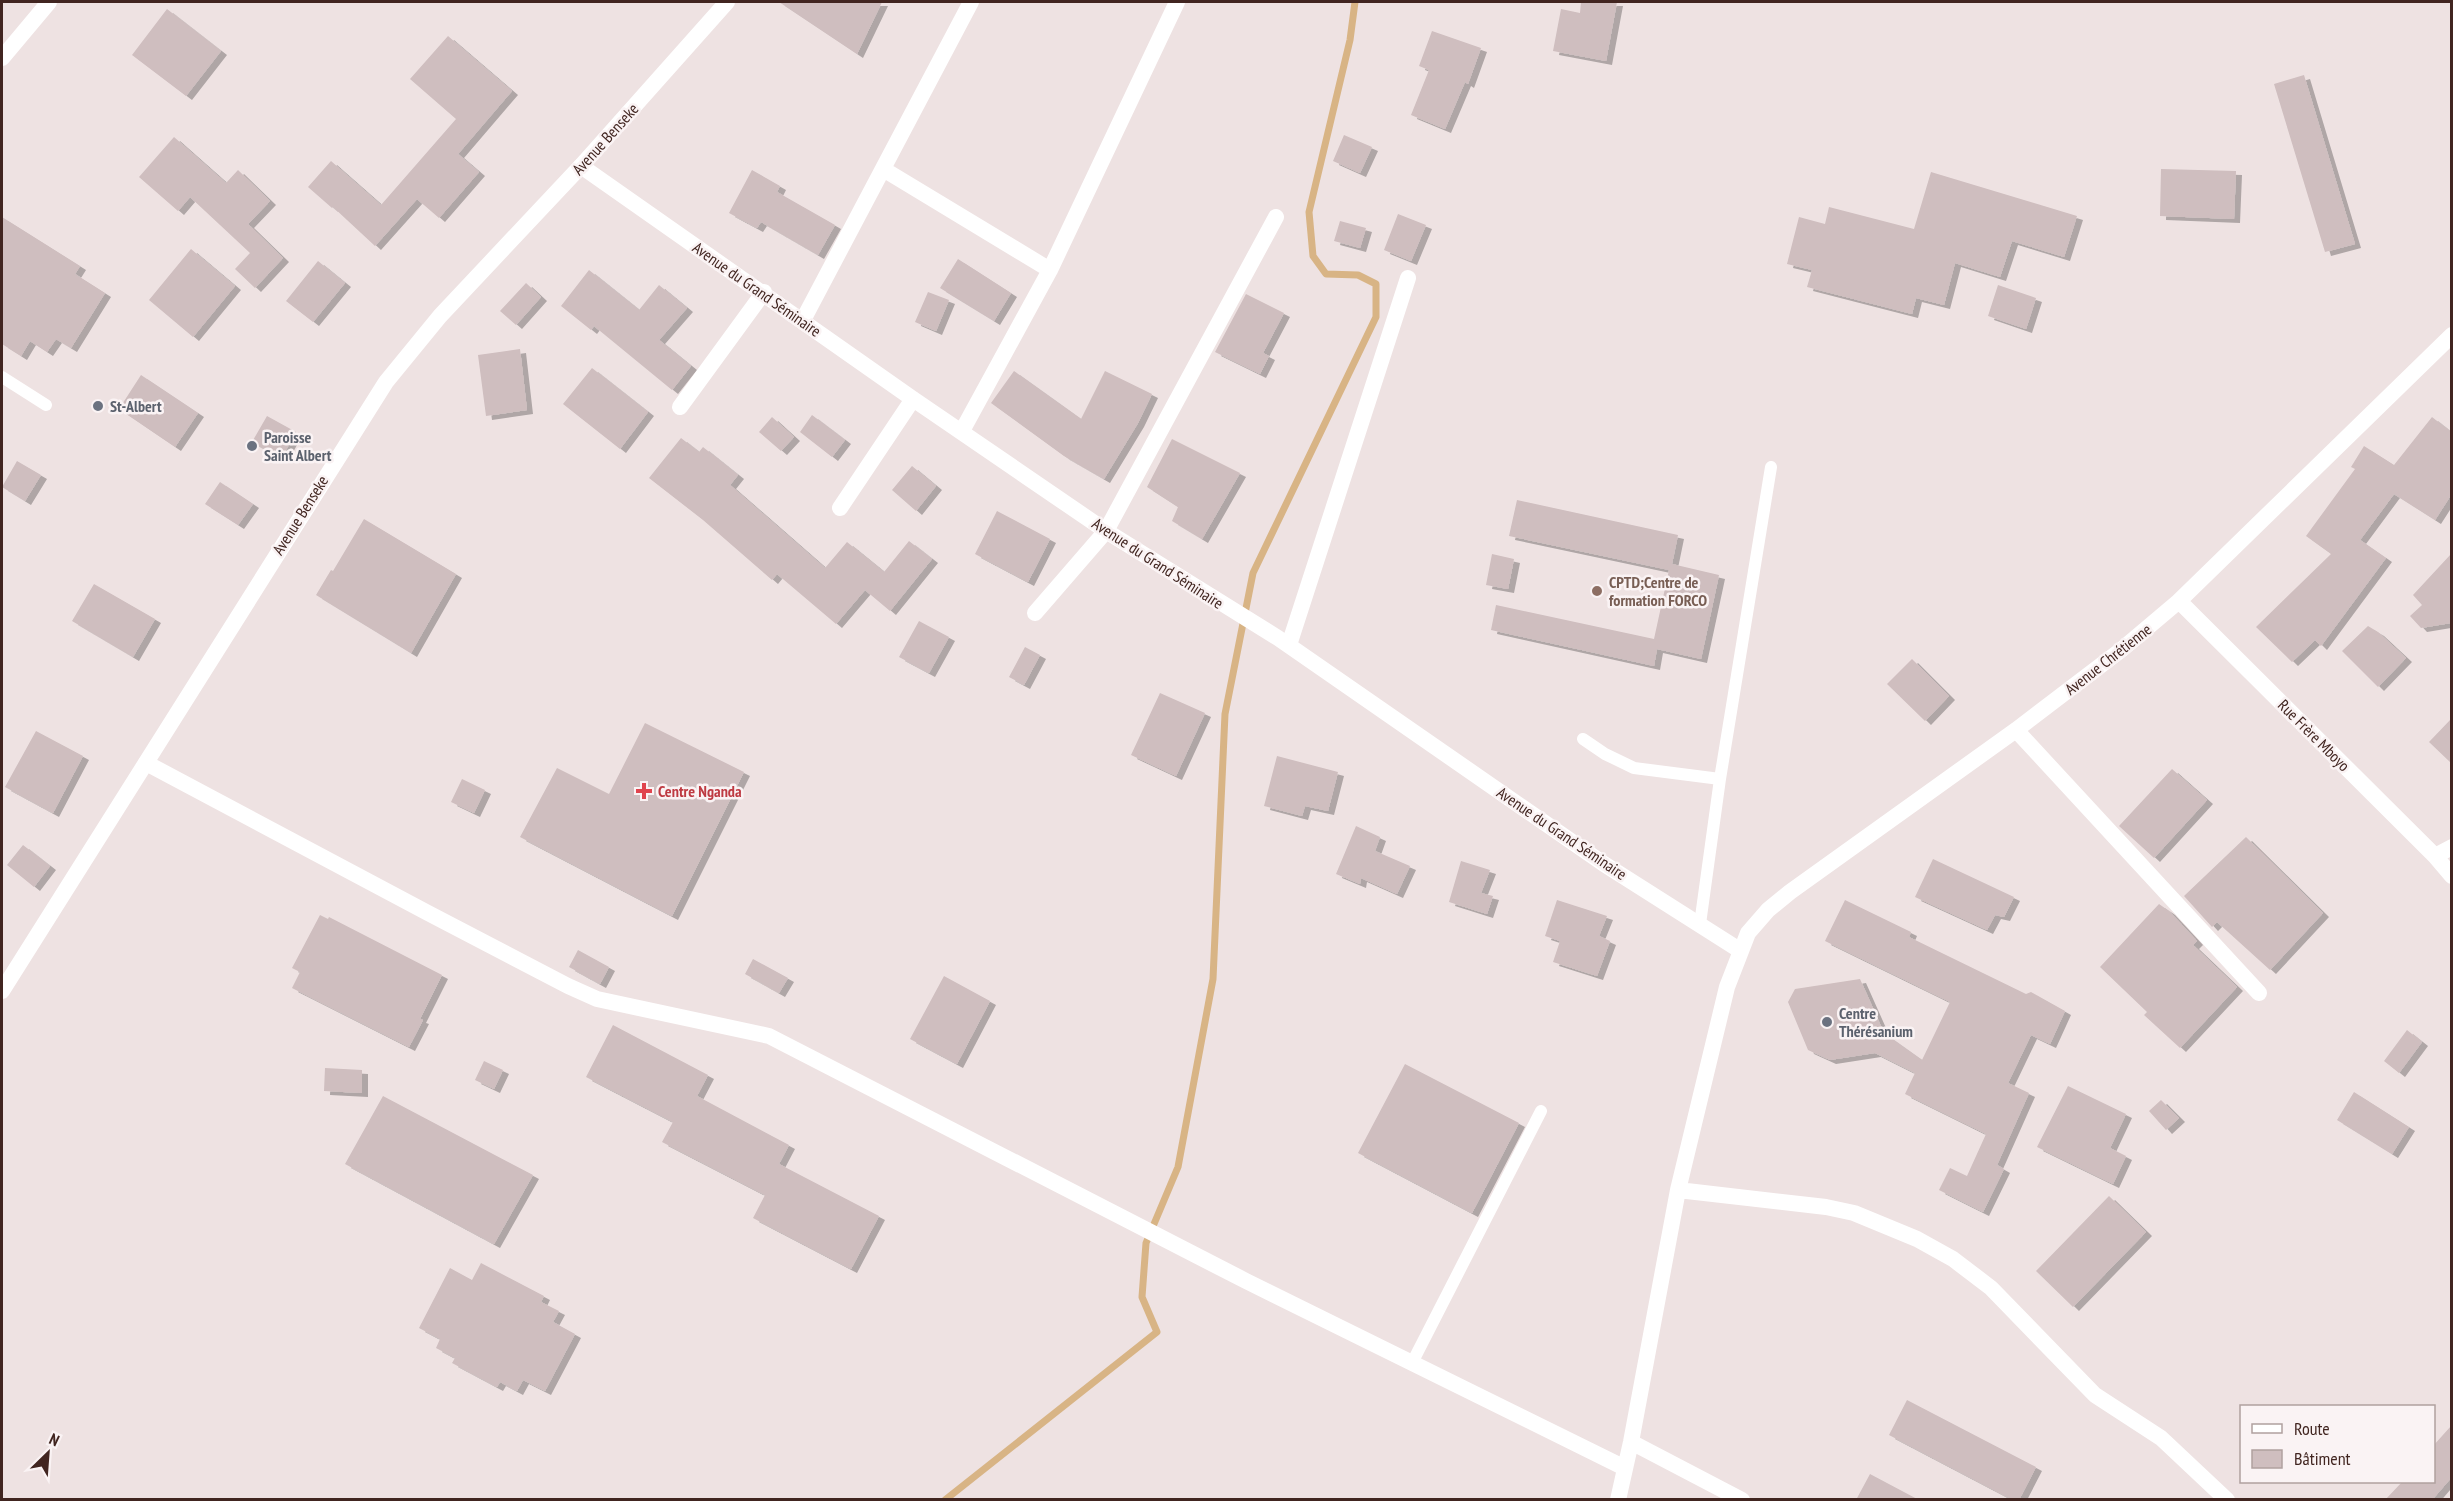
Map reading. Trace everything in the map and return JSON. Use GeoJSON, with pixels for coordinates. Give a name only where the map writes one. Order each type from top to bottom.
{"type":"FeatureCollection","features":[{"type":"Feature","properties":{"kind":"street"},"geometry":{"type":"LineString","coordinates":[[2,58],[48,2]]}},
{"type":"Feature","properties":{"kind":"street","name":"Avenue Benseke"},"geometry":{"type":"LineString","coordinates":[[2,991],[386,382],[440,316],[581,166],[727,2]]}},
{"type":"Feature","properties":{"kind":"street"},"geometry":{"type":"LineString","coordinates":[[803,320],[971,2]]}},
{"type":"Feature","properties":{"kind":"street"},"geometry":{"type":"LineString","coordinates":[[962,431],[1050,270],[1177,2]]}},
{"type":"Feature","properties":{"kind":"street","name":"Avenue du Grand Séminaire"},"geometry":{"type":"LineString","coordinates":[[581,166],[1106,531],[1284,642],[1604,864],[1741,951]]}},
{"type":"Feature","properties":{"kind":"street"},"geometry":{"type":"LineString","coordinates":[[883,169],[1050,270]]}},
{"type":"Feature","properties":{"kind":"street"},"geometry":{"type":"LineString","coordinates":[[1035,614],[1106,531],[1276,218]]}},
{"type":"Feature","properties":{"kind":"street"},"geometry":{"type":"LineString","coordinates":[[1284,642],[1408,278]]}},
{"type":"Feature","properties":{"kind":"street"},"geometry":{"type":"LineString","coordinates":[[680,407],[764,292]]}},
{"type":"Feature","properties":{"kind":"street","name":"Avenue Chrétienne"},"geometry":{"type":"LineString","coordinates":[[1618,1500],[1678,1190],[1727,987],[1748,933],[1768,910],[1790,892],[2016,730],[2121,650],[2179,601],[2451,335]]}},
{"type":"Feature","properties":{"kind":"street"},"geometry":{"type":"LineString","coordinates":[[840,508],[913,399]]}},
{"type":"Feature","properties":{"kind":"street","name":"Rue Frère Mboyo"},"geometry":{"type":"LineString","coordinates":[[2179,601],[2435,856],[2451,876]]}},
{"type":"Feature","properties":{"kind":"street"},"geometry":{"type":"LineString","coordinates":[[2016,730],[2259,993]]}},
{"type":"Feature","properties":{"kind":"street"},"geometry":{"type":"LineString","coordinates":[[146,763],[568,986],[597,999],[769,1036],[1164,1239],[1625,1468]]}},
{"type":"Feature","properties":{"kind":"street"},"geometry":{"type":"LineString","coordinates":[[2435,856],[2451,847]]}},
{"type":"Feature","properties":{"kind":"street"},"geometry":{"type":"LineString","coordinates":[[1678,1190],[1826,1207],[1854,1213],[1917,1239],[1953,1258],[1991,1288],[2095,1395],[2161,1438],[2227,1500]]}},
{"type":"Feature","properties":{"kind":"street"},"geometry":{"type":"LineString","coordinates":[[1631,1442],[1742,1500]]}},
{"type":"Feature","properties":{"kind":"lane"},"geometry":{"type":"LineString","coordinates":[[2,377],[46,405]]}},
{"type":"Feature","properties":{"kind":"lane"},"geometry":{"type":"LineString","coordinates":[[1700,924],[1720,779],[1771,467]]}},
{"type":"Feature","properties":{"kind":"lane"},"geometry":{"type":"LineString","coordinates":[[1583,739],[1605,754],[1634,768],[1720,779]]}},
{"type":"Feature","properties":{"kind":"lane"},"geometry":{"type":"LineString","coordinates":[[1412,1363],[1541,1111]]}},
{"type":"Feature","properties":{"kind":"building"},"geometry":{"type":"Polygon","coordinates":[[[779,2],[882,2],[857,54],[779,2]]]}},
{"type":"Feature","properties":{"kind":"building"},"geometry":{"type":"Polygon","coordinates":[[[1581,2],[1617,2],[1606,61],[1553,51],[1561,9],[1580,13],[1581,2]]]}},
{"type":"Feature","properties":{"kind":"building"},"geometry":{"type":"Polygon","coordinates":[[[167,9],[221,51],[186,96],[132,55],[167,9]]]}},
{"type":"Feature","properties":{"kind":"building"},"geometry":{"type":"Polygon","coordinates":[[[1432,31],[1481,48],[1468,84],[1465,82],[1445,129],[1411,115],[1429,70],[1419,66],[1432,31]]]}},
{"type":"Feature","properties":{"kind":"building"},"geometry":{"type":"Polygon","coordinates":[[[448,36],[512,91],[458,154],[479,172],[439,218],[417,199],[375,246],[308,187],[331,161],[381,205],[456,119],[410,79],[448,36]]]}},
{"type":"Feature","properties":{"kind":"building"},"geometry":{"type":"Polygon","coordinates":[[[2304,75],[2355,244],[2325,252],[2274,84],[2304,75]]]}},
{"type":"Feature","properties":{"kind":"building"},"geometry":{"type":"Polygon","coordinates":[[[1344,135],[1372,147],[1360,173],[1333,161],[1344,135]]]}},
{"type":"Feature","properties":{"kind":"building"},"geometry":{"type":"Polygon","coordinates":[[[174,137],[226,183],[238,170],[270,201],[248,224],[283,258],[255,288],[235,269],[250,253],[190,197],[178,211],[139,177],[174,137]]]}},
{"type":"Feature","properties":{"kind":"building"},"geometry":{"type":"Polygon","coordinates":[[[2161,169],[2236,171],[2234,219],[2160,216],[2161,169]]]}},
{"type":"Feature","properties":{"kind":"building"},"geometry":{"type":"Polygon","coordinates":[[[752,170],[780,186],[777,192],[835,225],[818,255],[761,222],[757,228],[729,213],[752,170]]]}},
{"type":"Feature","properties":{"kind":"building"},"geometry":{"type":"Polygon","coordinates":[[[1931,172],[2077,216],[2064,257],[2012,241],[2000,277],[1955,263],[1944,305],[1916,298],[1912,314],[1807,287],[1812,270],[1787,264],[1799,217],[1825,224],[1829,207],[1914,229],[1931,172]]]}},
{"type":"Feature","properties":{"kind":"building"},"geometry":{"type":"Polygon","coordinates":[[[1398,214],[1426,225],[1411,261],[1384,250],[1398,214]]]}},
{"type":"Feature","properties":{"kind":"building"},"geometry":{"type":"Polygon","coordinates":[[[2,217],[80,266],[75,274],[105,293],[71,348],[56,339],[47,352],[30,341],[21,356],[2,344],[2,217]]]}},
{"type":"Feature","properties":{"kind":"building"},"geometry":{"type":"Polygon","coordinates":[[[1340,221],[1366,228],[1360,248],[1334,241],[1340,221]]]}},
{"type":"Feature","properties":{"kind":"building"},"geometry":{"type":"Polygon","coordinates":[[[191,249],[235,286],[193,337],[149,300],[191,249]]]}},
{"type":"Feature","properties":{"kind":"building"},"geometry":{"type":"Polygon","coordinates":[[[958,259],[1011,293],[994,321],[940,288],[958,259]]]}},
{"type":"Feature","properties":{"kind":"building"},"geometry":{"type":"Polygon","coordinates":[[[318,261],[345,283],[313,322],[286,301],[318,261]]]}},
{"type":"Feature","properties":{"kind":"building"},"geometry":{"type":"Polygon","coordinates":[[[589,270],[639,310],[659,285],[687,308],[659,340],[691,366],[672,390],[594,326],[591,330],[561,306],[589,270]]]}},
{"type":"Feature","properties":{"kind":"building"},"geometry":{"type":"Polygon","coordinates":[[[526,283],[541,297],[516,325],[500,311],[526,283]]]}},
{"type":"Feature","properties":{"kind":"building"},"geometry":{"type":"Polygon","coordinates":[[[1998,285],[2036,298],[2026,329],[1988,316],[1998,285]]]}},
{"type":"Feature","properties":{"kind":"building"},"geometry":{"type":"Polygon","coordinates":[[[928,292],[949,300],[936,331],[915,322],[928,292]]]}},
{"type":"Feature","properties":{"kind":"building"},"geometry":{"type":"Polygon","coordinates":[[[1246,294],[1284,313],[1263,353],[1269,356],[1260,374],[1215,352],[1246,294]]]}},
{"type":"Feature","properties":{"kind":"building"},"geometry":{"type":"Polygon","coordinates":[[[520,349],[527,410],[486,416],[478,355],[520,349]]]}},
{"type":"Feature","properties":{"kind":"building"},"geometry":{"type":"Polygon","coordinates":[[[592,368],[648,412],[620,449],[563,404],[592,368]]]}},
{"type":"Feature","properties":{"kind":"building"},"geometry":{"type":"Polygon","coordinates":[[[1014,371],[1081,419],[1105,371],[1152,394],[1138,423],[1104,479],[1064,456],[991,403],[1014,371]]]}},
{"type":"Feature","properties":{"kind":"building"},"geometry":{"type":"Polygon","coordinates":[[[141,375],[198,413],[175,447],[119,409],[141,375]]]}},
{"type":"Feature","properties":{"kind":"building"},"geometry":{"type":"Polygon","coordinates":[[[812,415],[845,440],[832,457],[800,432],[812,415]]]}},
{"type":"Feature","properties":{"kind":"building"},"geometry":{"type":"Polygon","coordinates":[[[267,416],[296,432],[281,459],[252,442],[267,416]]]}},
{"type":"Feature","properties":{"kind":"building"},"geometry":{"type":"Polygon","coordinates":[[[772,417],[794,437],[781,451],[759,432],[772,417]]]}},
{"type":"Feature","properties":{"kind":"building"},"geometry":{"type":"Polygon","coordinates":[[[2432,417],[2451,432],[2451,495],[2435,520],[2394,494],[2360,540],[2386,558],[2321,646],[2315,640],[2292,662],[2256,627],[2331,554],[2306,536],[2355,469],[2351,467],[2364,446],[2394,465],[2432,417]]]}},
{"type":"Feature","properties":{"kind":"building"},"geometry":{"type":"Polygon","coordinates":[[[681,438],[699,452],[703,447],[738,475],[730,485],[825,568],[847,542],[884,572],[909,541],[932,559],[890,611],[865,590],[836,624],[777,574],[772,580],[703,520],[649,478],[681,438]]]}},
{"type":"Feature","properties":{"kind":"building"},"geometry":{"type":"Polygon","coordinates":[[[1172,439],[1240,473],[1202,539],[1172,521],[1178,507],[1147,487],[1172,439]]]}},
{"type":"Feature","properties":{"kind":"building"},"geometry":{"type":"Polygon","coordinates":[[[17,461],[41,475],[25,501],[2,487],[17,461]]]}},
{"type":"Feature","properties":{"kind":"building"},"geometry":{"type":"Polygon","coordinates":[[[912,466],[936,486],[916,511],[892,490],[912,466]]]}},
{"type":"Feature","properties":{"kind":"building"},"geometry":{"type":"Polygon","coordinates":[[[220,482],[253,504],[238,525],[205,504],[220,482]]]}},
{"type":"Feature","properties":{"kind":"building"},"geometry":{"type":"Polygon","coordinates":[[[1517,500],[1678,535],[1672,564],[1719,575],[1701,659],[1657,649],[1654,666],[1491,630],[1496,605],[1654,639],[1669,570],[1509,536],[1517,500]]]}},
{"type":"Feature","properties":{"kind":"building"},"geometry":{"type":"Polygon","coordinates":[[[997,511],[1050,539],[1028,582],[975,554],[997,511]]]}},
{"type":"Feature","properties":{"kind":"building"},"geometry":{"type":"Polygon","coordinates":[[[364,519],[456,574],[411,653],[316,595],[364,519]]]}},
{"type":"Feature","properties":{"kind":"building"},"geometry":{"type":"Polygon","coordinates":[[[1492,554],[1514,559],[1508,589],[1486,585],[1492,554]]]}},
{"type":"Feature","properties":{"kind":"building"},"geometry":{"type":"Polygon","coordinates":[[[2451,554],[2451,623],[2421,628],[2410,616],[2422,605],[2413,595],[2451,554]]]}},
{"type":"Feature","properties":{"kind":"building"},"geometry":{"type":"Polygon","coordinates":[[[94,584],[155,619],[133,657],[72,621],[94,584]]]}},
{"type":"Feature","properties":{"kind":"building"},"geometry":{"type":"Polygon","coordinates":[[[919,621],[949,637],[929,673],[899,657],[919,621]]]}},
{"type":"Feature","properties":{"kind":"building"},"geometry":{"type":"Polygon","coordinates":[[[2368,626],[2378,632],[2406,658],[2378,687],[2342,651],[2368,626]]]}},
{"type":"Feature","properties":{"kind":"building"},"geometry":{"type":"Polygon","coordinates":[[[1025,647],[1040,655],[1024,685],[1009,677],[1025,647]]]}},
{"type":"Feature","properties":{"kind":"building"},"geometry":{"type":"Polygon","coordinates":[[[1912,659],[1949,696],[1925,721],[1887,684],[1912,659]]]}},
{"type":"Feature","properties":{"kind":"building"},"geometry":{"type":"Polygon","coordinates":[[[1160,693],[1205,713],[1176,776],[1131,755],[1160,693]]]}},
{"type":"Feature","properties":{"kind":"building"},"geometry":{"type":"Polygon","coordinates":[[[2451,719],[2451,763],[2429,742],[2451,719]]]}},
{"type":"Feature","properties":{"kind":"building"},"geometry":{"type":"Polygon","coordinates":[[[645,723],[744,772],[672,916],[520,837],[557,768],[609,794],[645,723]]]}},
{"type":"Feature","properties":{"kind":"building"},"geometry":{"type":"Polygon","coordinates":[[[36,731],[83,756],[53,813],[5,787],[36,731]]]}},
{"type":"Feature","properties":{"kind":"building"},"geometry":{"type":"Polygon","coordinates":[[[1277,756],[1338,772],[1328,811],[1305,806],[1302,816],[1264,806],[1277,756]]]}},
{"type":"Feature","properties":{"kind":"building"},"geometry":{"type":"Polygon","coordinates":[[[2172,769],[2207,800],[2154,858],[2119,826],[2172,769]]]}},
{"type":"Feature","properties":{"kind":"building"},"geometry":{"type":"Polygon","coordinates":[[[462,779],[485,790],[474,813],[451,802],[462,779]]]}},
{"type":"Feature","properties":{"kind":"building"},"geometry":{"type":"Polygon","coordinates":[[[1356,826],[1380,837],[1375,851],[1410,866],[1397,894],[1361,878],[1360,884],[1336,874],[1356,826]]]}},
{"type":"Feature","properties":{"kind":"building"},"geometry":{"type":"Polygon","coordinates":[[[2246,837],[2323,913],[2270,970],[2217,922],[2212,927],[2184,896],[2246,837]]]}},
{"type":"Feature","properties":{"kind":"building"},"geometry":{"type":"Polygon","coordinates":[[[23,845],[50,866],[34,887],[7,865],[23,845]]]}},
{"type":"Feature","properties":{"kind":"building"},"geometry":{"type":"Polygon","coordinates":[[[1933,859],[2014,897],[2004,917],[1995,915],[1987,930],[1915,897],[1933,859]]]}},
{"type":"Feature","properties":{"kind":"building"},"geometry":{"type":"Polygon","coordinates":[[[1461,861],[1490,870],[1481,893],[1493,896],[1487,914],[1449,902],[1461,861]]]}},
{"type":"Feature","properties":{"kind":"building"},"geometry":{"type":"Polygon","coordinates":[[[1557,900],[1607,916],[1599,936],[1610,941],[1597,976],[1553,962],[1560,941],[1545,936],[1557,900]]]}},
{"type":"Feature","properties":{"kind":"building"},"geometry":{"type":"Polygon","coordinates":[[[1845,900],[1911,932],[1909,937],[2026,994],[2031,992],[2065,1011],[2050,1044],[2031,1035],[2008,1083],[2029,1093],[1997,1165],[2004,1169],[1983,1212],[1939,1190],[1950,1168],[1967,1176],[1986,1134],[1905,1094],[1915,1073],[1875,1053],[1830,1060],[1808,1050],[1788,1002],[1795,989],[1860,979],[1884,1033],[1922,1060],[1950,1002],[1825,941],[1845,900]]]}},
{"type":"Feature","properties":{"kind":"building"},"geometry":{"type":"Polygon","coordinates":[[[2159,904],[2169,911],[2197,941],[2193,945],[2237,987],[2180,1048],[2144,1015],[2147,1012],[2100,967],[2159,904]]]}},
{"type":"Feature","properties":{"kind":"building"},"geometry":{"type":"Polygon","coordinates":[[[320,915],[328,919],[329,917],[442,975],[409,1047],[292,988],[300,972],[292,968],[320,915]]]}},
{"type":"Feature","properties":{"kind":"building"},"geometry":{"type":"Polygon","coordinates":[[[578,950],[609,967],[600,984],[569,967],[578,950]]]}},
{"type":"Feature","properties":{"kind":"building"},"geometry":{"type":"Polygon","coordinates":[[[753,959],[788,978],[779,993],[745,974],[753,959]]]}},
{"type":"Feature","properties":{"kind":"building"},"geometry":{"type":"Polygon","coordinates":[[[944,976],[990,1001],[957,1064],[910,1039],[944,976]]]}},
{"type":"Feature","properties":{"kind":"building"},"geometry":{"type":"Polygon","coordinates":[[[613,1025],[708,1075],[697,1096],[789,1145],[779,1164],[879,1216],[851,1269],[753,1218],[765,1195],[662,1142],[673,1122],[586,1077],[613,1025]]]}},
{"type":"Feature","properties":{"kind":"building"},"geometry":{"type":"Polygon","coordinates":[[[2407,1030],[2422,1042],[2399,1073],[2384,1061],[2407,1030]]]}},
{"type":"Feature","properties":{"kind":"building"},"geometry":{"type":"Polygon","coordinates":[[[484,1061],[503,1070],[494,1089],[475,1080],[484,1061]]]}},
{"type":"Feature","properties":{"kind":"building"},"geometry":{"type":"Polygon","coordinates":[[[1405,1064],[1519,1123],[1472,1213],[1358,1153],[1405,1064]]]}},
{"type":"Feature","properties":{"kind":"building"},"geometry":{"type":"Polygon","coordinates":[[[325,1068],[362,1070],[362,1093],[324,1091],[325,1068]]]}},
{"type":"Feature","properties":{"kind":"building"},"geometry":{"type":"Polygon","coordinates":[[[2068,1086],[2126,1114],[2110,1148],[2126,1156],[2113,1184],[2037,1147],[2068,1086]]]}},
{"type":"Feature","properties":{"kind":"building"},"geometry":{"type":"Polygon","coordinates":[[[2354,1092],[2409,1127],[2392,1154],[2337,1120],[2354,1092]]]}},
{"type":"Feature","properties":{"kind":"building"},"geometry":{"type":"Polygon","coordinates":[[[383,1096],[533,1175],[494,1244],[345,1164],[383,1096]]]}},
{"type":"Feature","properties":{"kind":"building"},"geometry":{"type":"Polygon","coordinates":[[[2161,1100],[2179,1118],[2166,1130],[2149,1111],[2161,1100]]]}},
{"type":"Feature","properties":{"kind":"building"},"geometry":{"type":"Polygon","coordinates":[[[2109,1196],[2146,1232],[2073,1307],[2036,1271],[2109,1196]]]}},
{"type":"Feature","properties":{"kind":"building"},"geometry":{"type":"Polygon","coordinates":[[[481,1263],[544,1296],[541,1302],[559,1311],[553,1322],[575,1334],[545,1391],[523,1380],[517,1391],[500,1382],[497,1387],[452,1363],[455,1358],[436,1348],[440,1339],[419,1328],[450,1268],[472,1280],[481,1263]]]}},
{"type":"Feature","properties":{"kind":"building"},"geometry":{"type":"Polygon","coordinates":[[[1907,1400],[2036,1467],[2019,1500],[2013,1500],[1889,1435],[1907,1400]]]}},
{"type":"Feature","properties":{"kind":"building"},"geometry":{"type":"Polygon","coordinates":[[[2451,1426],[2451,1478],[2432,1500],[2385,1500],[2401,1483],[2435,1483],[2435,1444],[2451,1426]]]}},
{"type":"Feature","properties":{"kind":"building"},"geometry":{"type":"Polygon","coordinates":[[[1870,1474],[1919,1500],[1856,1500],[1870,1474]]]}},
{"type":"Feature","properties":{"kind":"waterway"},"geometry":{"type":"LineString","coordinates":[[945,1500],[1157,1332],[1142,1297],[1146,1243],[1178,1167],[1213,979],[1225,714],[1253,573],[1376,317],[1376,284],[1358,275],[1326,274],[1313,256],[1309,212],[1350,40],[1355,2]]}},
{"type":"Feature","properties":{"kind":"place","name":"St-Albert"},"geometry":{"type":"Point","coordinates":[98,406]}},
{"type":"Feature","properties":{"kind":"place","name":"Paroisse Saint Albert"},"geometry":{"type":"Point","coordinates":[252,446]}},
{"type":"Feature","properties":{"kind":"place","name":"CPTD;Centre de formation FORCO"},"geometry":{"type":"Point","coordinates":[1597,591]}},
{"type":"Feature","properties":{"kind":"place","name":"Centre Nganda"},"geometry":{"type":"Point","coordinates":[644,791]}},
{"type":"Feature","properties":{"kind":"place","name":"Centre Thérésanium"},"geometry":{"type":"Point","coordinates":[1827,1022]}}]}
